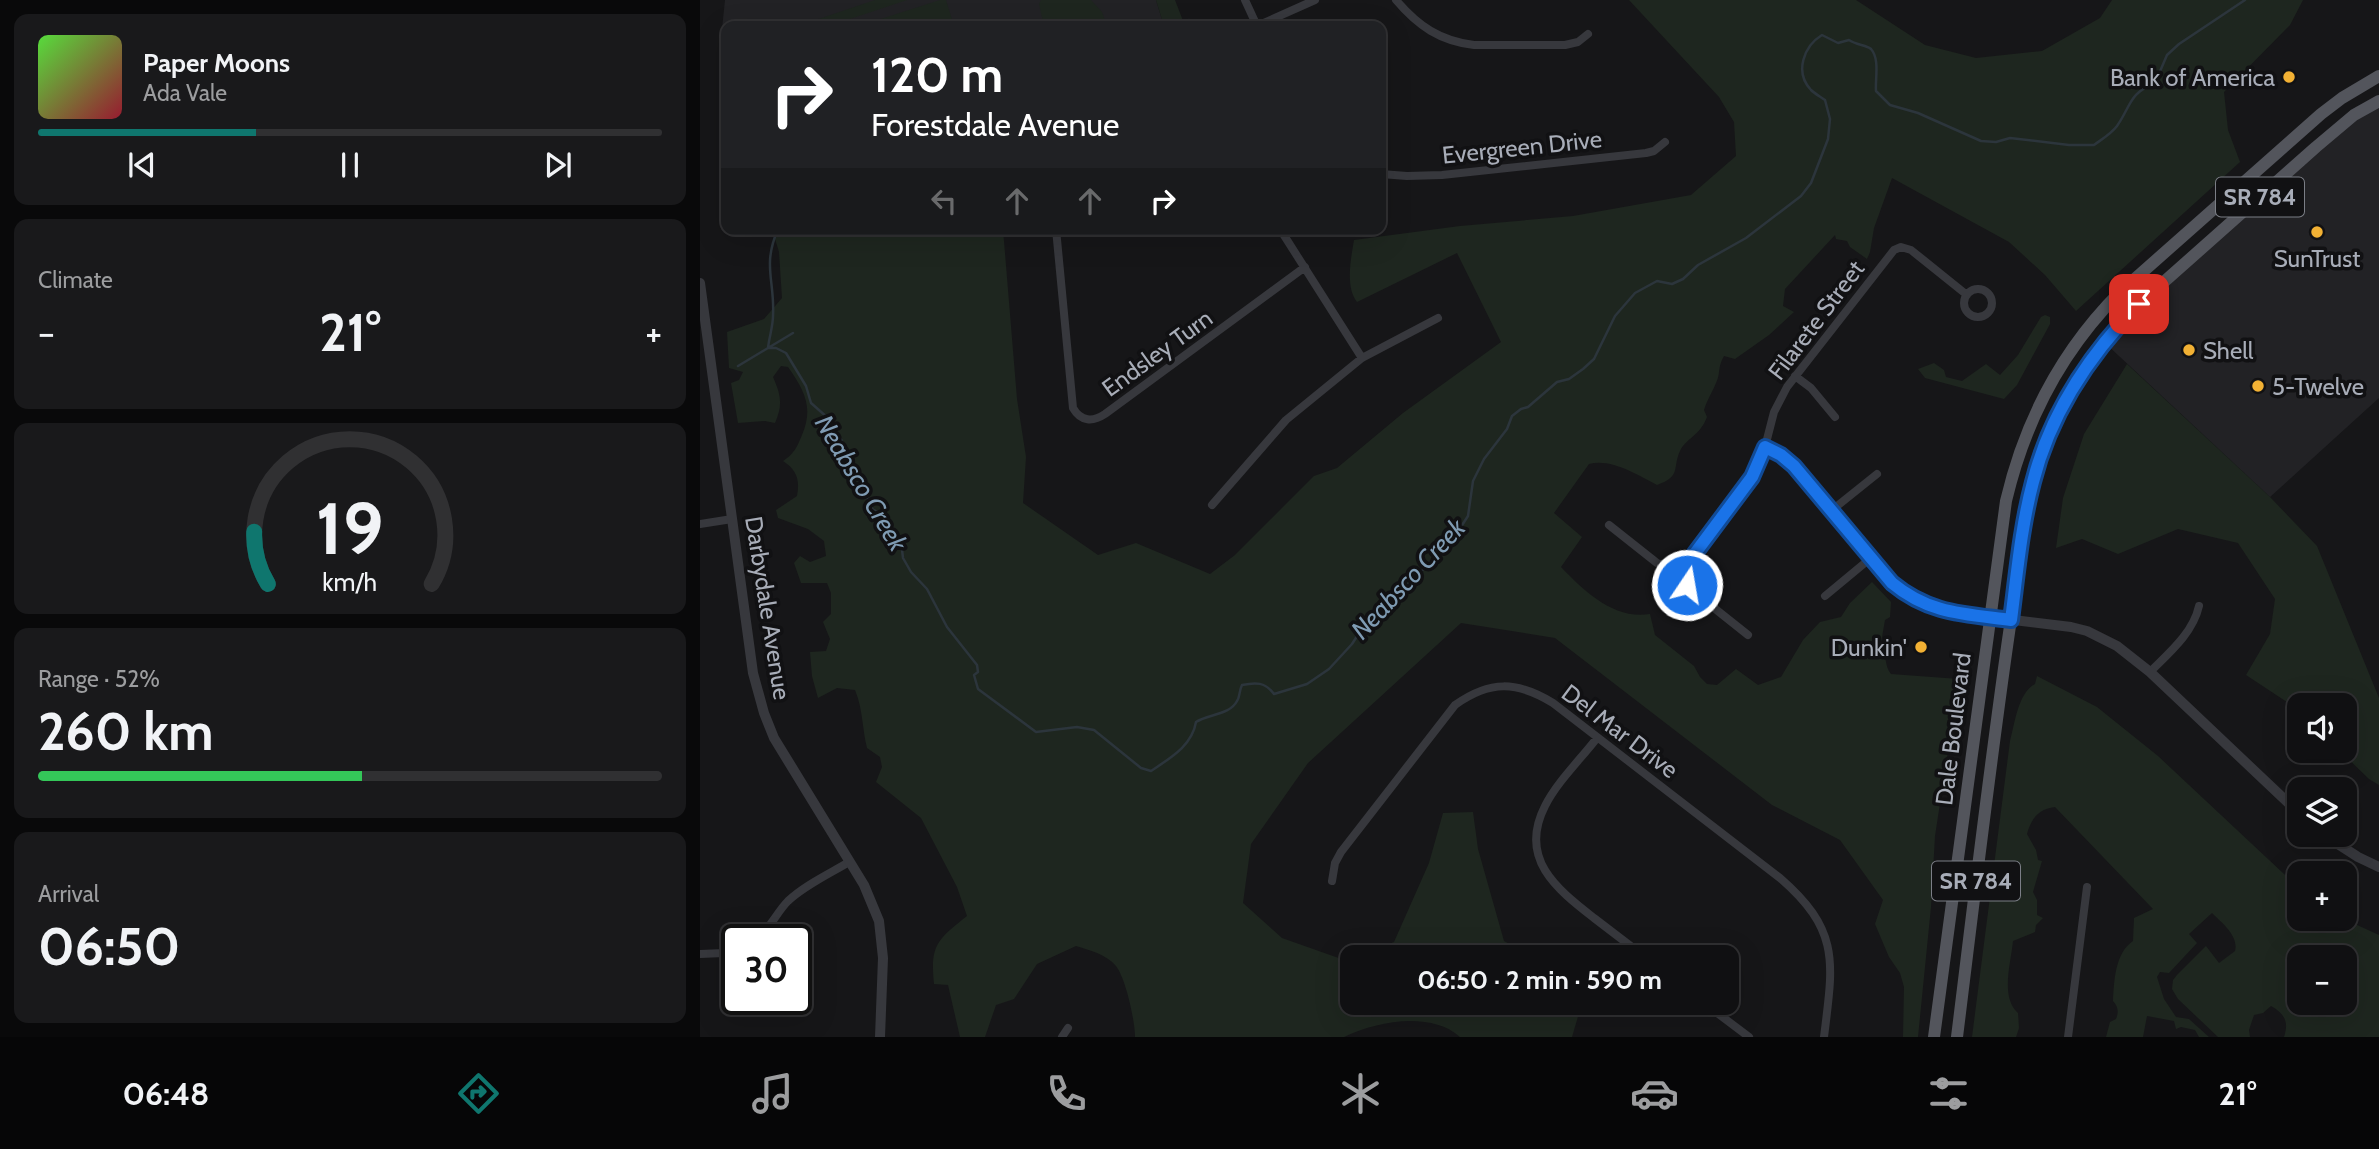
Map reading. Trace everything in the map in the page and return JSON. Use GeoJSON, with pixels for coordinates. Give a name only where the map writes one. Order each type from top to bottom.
{"type":"FeatureCollection","features":[{"type":"Feature","properties":{"kind":"main road","name":"Dale Boulevard"},"geometry":{"type":"LineString","coordinates":[[1934,1037],[2006,501],[2012,472],[2043,395],[2096,316],[2144,269],[2320,114],[2379,76]]}},
{"type":"Feature","properties":{"kind":"main road","name":"Dale Boulevard"},"geometry":{"type":"LineString","coordinates":[[1956,1037],[2011,620],[2033,481],[2054,425],[2083,371],[2111,333],[2139,304],[2316,147],[2354,116],[2379,101]]}},
{"type":"Feature","properties":{"kind":"street"},"geometry":{"type":"LineString","coordinates":[[1245,0],[1255,21]]}},
{"type":"Feature","properties":{"kind":"street"},"geometry":{"type":"LineString","coordinates":[[1268,21],[1315,0]]}},
{"type":"Feature","properties":{"kind":"street"},"geometry":{"type":"LineString","coordinates":[[1396,0],[1418,24],[1444,39],[1459,43],[1564,45],[1578,42],[1588,34]]}},
{"type":"Feature","properties":{"kind":"street","name":"Evergreen Drive"},"geometry":{"type":"LineString","coordinates":[[1386,174],[1442,175],[1632,155],[1654,151],[1665,142]]}},
{"type":"Feature","properties":{"kind":"street","name":"Endsley Turn"},"geometry":{"type":"LineString","coordinates":[[1057,235],[1073,408],[1086,420],[1094,420],[1105,414],[1305,267]]}},
{"type":"Feature","properties":{"kind":"street"},"geometry":{"type":"LineString","coordinates":[[1284,235],[1362,358]]}},
{"type":"Feature","properties":{"kind":"street","name":"Filarete Street"},"geometry":{"type":"LineString","coordinates":[[1687,564],[1752,477],[1765,447],[1777,403],[1794,376],[1889,254],[1898,247],[1910,250],[1967,295]]}},
{"type":"Feature","properties":{"kind":"street","name":"Darbydale Avenue"},"geometry":{"type":"LineString","coordinates":[[700,284],[752,664],[764,713],[788,764],[871,901],[882,939],[880,1037]]}},
{"type":"Feature","properties":{"kind":"street"},"geometry":{"type":"LineString","coordinates":[[1212,505],[1286,420],[1362,358],[1438,318]]}},
{"type":"Feature","properties":{"kind":"street"},"geometry":{"type":"LineString","coordinates":[[1794,376],[1811,388],[1835,417]]}},
{"type":"Feature","properties":{"kind":"street"},"geometry":{"type":"LineString","coordinates":[[1765,447],[1794,466],[1892,583],[1919,602],[1941,610],[2087,631],[2117,646],[2150,672],[2287,802]]}},
{"type":"Feature","properties":{"kind":"street"},"geometry":{"type":"LineString","coordinates":[[1832,510],[1877,474]]}},
{"type":"Feature","properties":{"kind":"street"},"geometry":{"type":"LineString","coordinates":[[700,524],[732,519]]}},
{"type":"Feature","properties":{"kind":"street"},"geometry":{"type":"LineString","coordinates":[[1609,525],[1657,563],[1667,567]]}},
{"type":"Feature","properties":{"kind":"street"},"geometry":{"type":"LineString","coordinates":[[1825,596],[1872,557]]}},
{"type":"Feature","properties":{"kind":"street"},"geometry":{"type":"LineString","coordinates":[[1675,561],[1687,564],[1691,573],[1687,583],[1678,586],[1671,584],[1666,578],[1667,567],[1675,561]]}},
{"type":"Feature","properties":{"kind":"street"},"geometry":{"type":"LineString","coordinates":[[1687,583],[1694,592],[1748,635]]}},
{"type":"Feature","properties":{"kind":"street"},"geometry":{"type":"LineString","coordinates":[[2150,672],[2174,648],[2193,623],[2199,606]]}},
{"type":"Feature","properties":{"kind":"street","name":"Del Mar Drive"},"geometry":{"type":"LineString","coordinates":[[1332,881],[1340,852],[1445,715],[1466,697],[1478,691],[1502,685],[1526,690],[1553,703],[1780,878],[1810,907],[1824,931],[1830,959],[1831,975],[1824,1037]]}},
{"type":"Feature","properties":{"kind":"street"},"geometry":{"type":"LineString","coordinates":[[1597,738],[1544,807],[1537,832],[1537,847],[1544,869],[1556,887],[1630,945]]}},
{"type":"Feature","properties":{"kind":"street"},"geometry":{"type":"LineString","coordinates":[[2345,847],[2379,867]]}},
{"type":"Feature","properties":{"kind":"street"},"geometry":{"type":"LineString","coordinates":[[771,924],[786,903],[796,895],[849,862]]}},
{"type":"Feature","properties":{"kind":"street"},"geometry":{"type":"LineString","coordinates":[[2068,1037],[2087,887]]}},
{"type":"Feature","properties":{"kind":"street"},"geometry":{"type":"LineString","coordinates":[[700,954],[721,953]]}},
{"type":"Feature","properties":{"kind":"street"},"geometry":{"type":"LineString","coordinates":[[1720,1015],[1749,1037]]}},
{"type":"Feature","properties":{"kind":"street"},"geometry":{"type":"LineString","coordinates":[[1062,1037],[1068,1028]]}},
{"type":"Feature","properties":{"kind":"shaded area"},"geometry":{"type":"Polygon","coordinates":[[[725,0],[1156,0],[1162,21],[723,21],[725,0]]]}},
{"type":"Feature","properties":{"kind":"shaded area"},"geometry":{"type":"Polygon","coordinates":[[[875,0],[907,0],[844,21],[813,21],[875,0]]]}},
{"type":"Feature","properties":{"kind":"shaded area"},"geometry":{"type":"Polygon","coordinates":[[[946,0],[952,21],[875,21],[946,0]]]}},
{"type":"Feature","properties":{"kind":"shaded area"},"geometry":{"type":"Polygon","coordinates":[[[1041,0],[1091,0],[1102,12],[1105,21],[1043,21],[1039,4],[1041,0]]]}},
{"type":"Feature","properties":{"kind":"shaded area"},"geometry":{"type":"Polygon","coordinates":[[[1156,0],[1175,0],[1183,21],[1162,21],[1156,0]]]}},
{"type":"Feature","properties":{"kind":"shaded area"},"geometry":{"type":"Polygon","coordinates":[[[1629,0],[1856,0],[1925,45],[1976,58],[2042,51],[2100,18],[2112,0],[2303,0],[2290,25],[2224,92],[2228,130],[2240,162],[2076,311],[2045,275],[2009,242],[1892,178],[1874,228],[1867,259],[1850,247],[1847,241],[1836,239],[1835,235],[1785,289],[1783,306],[1794,312],[1769,335],[1735,359],[1724,356],[1704,410],[1707,417],[1701,428],[1683,447],[1670,478],[1657,485],[1615,465],[1589,464],[1554,513],[1582,537],[1561,567],[1590,594],[1612,608],[1624,613],[1650,614],[1655,635],[1694,666],[1707,684],[1717,685],[1736,669],[1758,685],[1781,677],[1803,640],[1820,622],[1841,617],[1850,603],[1872,582],[1891,602],[1890,617],[1885,620],[1881,643],[1891,674],[1959,679],[1935,836],[1918,1037],[1903,1037],[1904,987],[1900,973],[1889,957],[1875,924],[1883,900],[1840,840],[1772,805],[1555,638],[1461,623],[1308,763],[1251,844],[1243,903],[1282,938],[1340,959],[1340,1015],[1578,1015],[1572,1037],[1460,1037],[1434,1024],[1404,1021],[1357,1031],[1344,1037],[1135,1037],[1129,1000],[1120,972],[1102,955],[1076,946],[1037,964],[1014,999],[996,1005],[985,1037],[960,1037],[948,985],[934,984],[933,971],[938,944],[967,916],[957,887],[921,818],[876,782],[882,767],[880,757],[867,748],[855,690],[837,688],[818,698],[812,676],[810,652],[826,651],[830,639],[823,622],[831,614],[831,593],[827,583],[801,583],[794,563],[800,556],[810,562],[826,556],[824,541],[808,529],[778,518],[776,510],[797,496],[796,476],[792,468],[783,461],[797,447],[807,416],[803,391],[788,367],[781,366],[773,377],[780,400],[775,423],[738,423],[731,383],[739,380],[743,372],[729,368],[727,332],[764,319],[782,298],[779,252],[774,235],[1003,235],[1017,399],[1026,457],[1023,503],[1098,555],[1136,543],[1210,574],[1235,555],[1314,476],[1337,468],[1403,413],[1501,342],[1457,253],[1357,302],[1350,281],[1354,240],[1460,226],[1573,216],[1691,195],[1736,156],[1734,122],[1719,97],[1629,0]]]}},
{"type":"Feature","properties":{"kind":"shaded area"},"geometry":{"type":"Polygon","coordinates":[[[2379,103],[2379,398],[2270,497],[2104,342],[2354,116],[2379,103]]]}},
{"type":"Feature","properties":{"kind":"shaded area"},"geometry":{"type":"Polygon","coordinates":[[[2041,317],[2050,317],[2050,324],[2017,385],[2004,399],[1925,378],[1918,369],[1934,363],[1944,370],[1946,377],[1962,381],[1986,364],[2000,375],[2018,355],[2041,317]]]}},
{"type":"Feature","properties":{"kind":"shaded area"},"geometry":{"type":"Polygon","coordinates":[[[2127,364],[2270,497],[2317,546],[2379,698],[2379,785],[2352,763],[2357,763],[2357,693],[2287,693],[2287,702],[2246,675],[2270,634],[2275,599],[2238,543],[2178,529],[2118,554],[2082,539],[2056,548],[2063,498],[2084,434],[2127,364]]]}},
{"type":"Feature","properties":{"kind":"shaded area"},"geometry":{"type":"Polygon","coordinates":[[[2037,676],[2097,707],[2158,756],[2287,877],[2287,931],[2357,931],[2357,925],[2379,935],[2379,1037],[2284,1037],[2285,1019],[2271,1006],[2263,1013],[2254,1015],[2249,1030],[2250,1037],[2218,1037],[2178,999],[2172,989],[2173,980],[2206,946],[2219,963],[2235,951],[2232,935],[2212,913],[2189,934],[2197,943],[2169,973],[2160,972],[2157,977],[2164,999],[2176,1017],[2189,1019],[2209,1037],[2199,1037],[2195,1030],[2181,1027],[2176,1029],[2174,1021],[2147,1016],[2143,1037],[2106,1037],[2110,1022],[2116,1019],[2118,1012],[2113,1001],[2115,976],[2122,953],[2133,941],[2134,918],[2153,909],[2055,807],[2036,816],[2027,834],[2038,860],[2042,861],[2033,892],[2037,900],[2037,915],[2043,918],[2036,925],[2035,932],[2013,941],[2008,989],[2009,998],[2018,1013],[2019,1028],[2016,1037],[1972,1037],[2010,741],[2021,701],[2035,684],[2037,676]]]}},
{"type":"Feature","properties":{"kind":"shaded area"},"geometry":{"type":"Polygon","coordinates":[[[1473,812],[1478,849],[1504,941],[1511,945],[1386,945],[1394,942],[1429,863],[1443,813],[1473,812]]]}},
{"type":"Feature","properties":{"kind":"waterway","name":"Neabsco Creek"},"geometry":{"type":"LineString","coordinates":[[738,366],[768,348],[776,348],[786,353],[806,386],[811,403],[828,418],[843,443],[844,459],[860,482],[873,510],[885,515],[901,541],[903,558],[911,572],[927,589],[947,627],[977,665],[978,672],[974,675],[978,689],[1036,732],[1077,727],[1094,730],[1141,768],[1151,771],[1185,745],[1196,722],[1234,706],[1242,685],[1260,684],[1274,694],[1307,684],[1329,669],[1352,644],[1374,610],[1411,582],[1455,536],[1468,516],[1473,481],[1484,459],[1507,429],[1512,416],[1528,407],[1557,382],[1569,379],[1594,359],[1615,316],[1635,293],[1657,281],[1672,284],[1683,279],[1698,265],[1746,238],[1801,196],[1811,183],[1828,139],[1830,119],[1825,100],[1806,83],[1802,68],[1806,52],[1822,35],[1838,43],[1849,40],[1871,49],[1876,64],[1876,91],[1890,105],[1918,113],[1981,141],[1996,142],[2010,138],[2094,145],[2115,129],[2135,96],[2155,83],[2167,55],[2245,0]]}},
{"type":"Feature","properties":{"kind":"waterway"},"geometry":{"type":"LineString","coordinates":[[776,235],[770,263],[773,316],[768,348],[793,333]]}},
{"type":"Feature","properties":{"kind":"place","name":"Bank of America"},"geometry":{"type":"Point","coordinates":[2289,77]}},
{"type":"Feature","properties":{"kind":"place","name":"SunTrust"},"geometry":{"type":"Point","coordinates":[2317,232]}},
{"type":"Feature","properties":{"kind":"place","name":"Shell"},"geometry":{"type":"Point","coordinates":[2189,350]}},
{"type":"Feature","properties":{"kind":"place","name":"5-Twelve"},"geometry":{"type":"Point","coordinates":[2258,386]}},
{"type":"Feature","properties":{"kind":"place","name":"Dunkin'"},"geometry":{"type":"Point","coordinates":[1921,647]}},
{"type":"Feature","properties":{"kind":"route"},"geometry":{"type":"LineString","coordinates":[[1687,585],[1691,573],[1687,564],[1752,477],[1765,447],[1794,466],[1892,583],[1906,594],[1941,610],[2011,620],[2027,506],[2041,456],[2068,396],[2083,371],[2119,324],[2139,304]]}}]}
